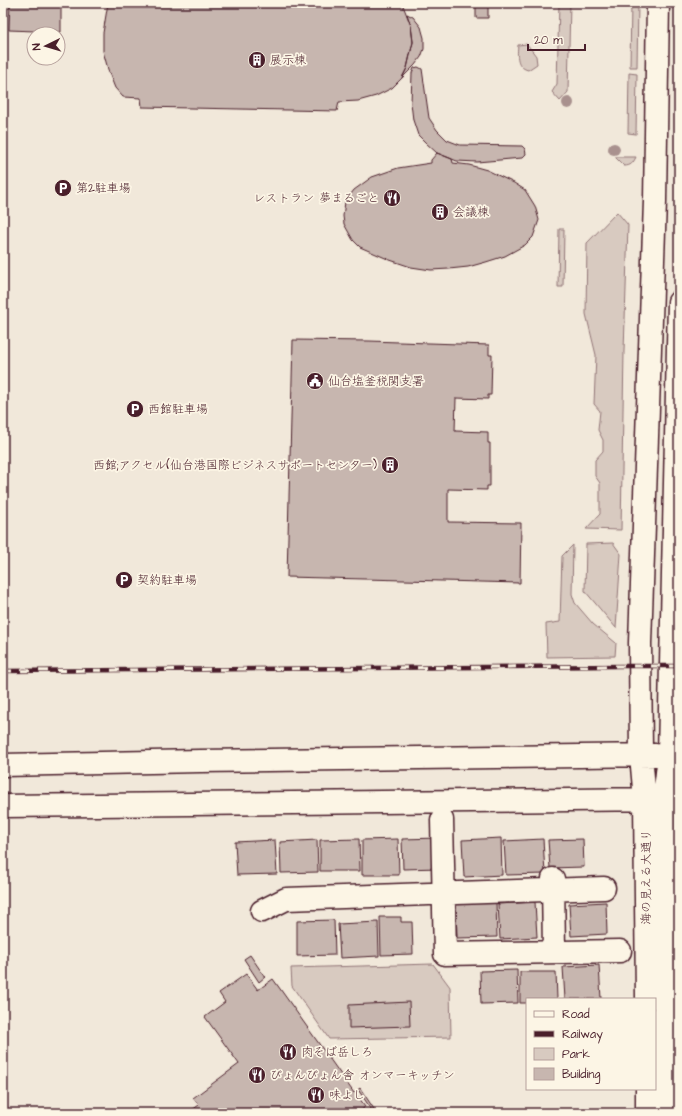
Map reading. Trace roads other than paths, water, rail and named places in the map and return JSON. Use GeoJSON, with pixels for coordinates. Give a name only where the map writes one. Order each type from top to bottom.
{"type":"FeatureCollection","features":[{"type":"Feature","properties":{"kind":"street","name":"海の見える大通り"},"geometry":{"type":"LineString","coordinates":[[646,998],[663,799],[641,756],[640,643],[655,201],[658,3]]}},
{"type":"Feature","properties":{"kind":"street"},"geometry":{"type":"LineString","coordinates":[[665,1113],[663,799],[674,755],[679,302]]}},
{"type":"Feature","properties":{"kind":"street"},"geometry":{"type":"LineString","coordinates":[[3,765],[674,755]]}},
{"type":"Feature","properties":{"kind":"street"},"geometry":{"type":"LineString","coordinates":[[3,806],[663,799]]}},
{"type":"Feature","properties":{"kind":"street"},"geometry":{"type":"LineString","coordinates":[[442,820],[445,954],[620,951]]}},
{"type":"Feature","properties":{"kind":"street"},"geometry":{"type":"LineString","coordinates":[[553,885],[554,952]]}},
{"type":"Feature","properties":{"kind":"street"},"geometry":{"type":"LineString","coordinates":[[262,911],[286,899],[444,894],[553,885],[604,888]]}},
{"type":"Feature","properties":{"kind":"street"},"geometry":{"type":"LineString","coordinates":[[647,1090],[647,1113]]}},
{"type":"Feature","properties":{"kind":"railway"},"geometry":{"type":"LineString","coordinates":[[3,671],[679,666]]}},
{"type":"Feature","properties":{"kind":"place","name":"展示棟"},"geometry":{"type":"Point","coordinates":[257,60]}},
{"type":"Feature","properties":{"kind":"place","name":"第2駐車場"},"geometry":{"type":"Point","coordinates":[63,188]}},
{"type":"Feature","properties":{"kind":"place","name":"レストラン 夢まるごと"},"geometry":{"type":"Point","coordinates":[392,198]}},
{"type":"Feature","properties":{"kind":"place","name":"会議棟"},"geometry":{"type":"Point","coordinates":[440,212]}},
{"type":"Feature","properties":{"kind":"place","name":"仙台塩釜税関支署"},"geometry":{"type":"Point","coordinates":[315,381]}},
{"type":"Feature","properties":{"kind":"place","name":"西館駐車場"},"geometry":{"type":"Point","coordinates":[135,409]}},
{"type":"Feature","properties":{"kind":"place","name":"西館;アクセル(仙台港国際ビジネスサポートセンター)"},"geometry":{"type":"Point","coordinates":[390,465]}},
{"type":"Feature","properties":{"kind":"place","name":"契約駐車場"},"geometry":{"type":"Point","coordinates":[124,580]}},
{"type":"Feature","properties":{"kind":"place","name":"肉そば岳しろ"},"geometry":{"type":"Point","coordinates":[288,1052]}},
{"type":"Feature","properties":{"kind":"place","name":"ぴょんぴょん舎 オンマーキッチン"},"geometry":{"type":"Point","coordinates":[257,1075]}},
{"type":"Feature","properties":{"kind":"place","name":"味よし"},"geometry":{"type":"Point","coordinates":[316,1095]}}]}
